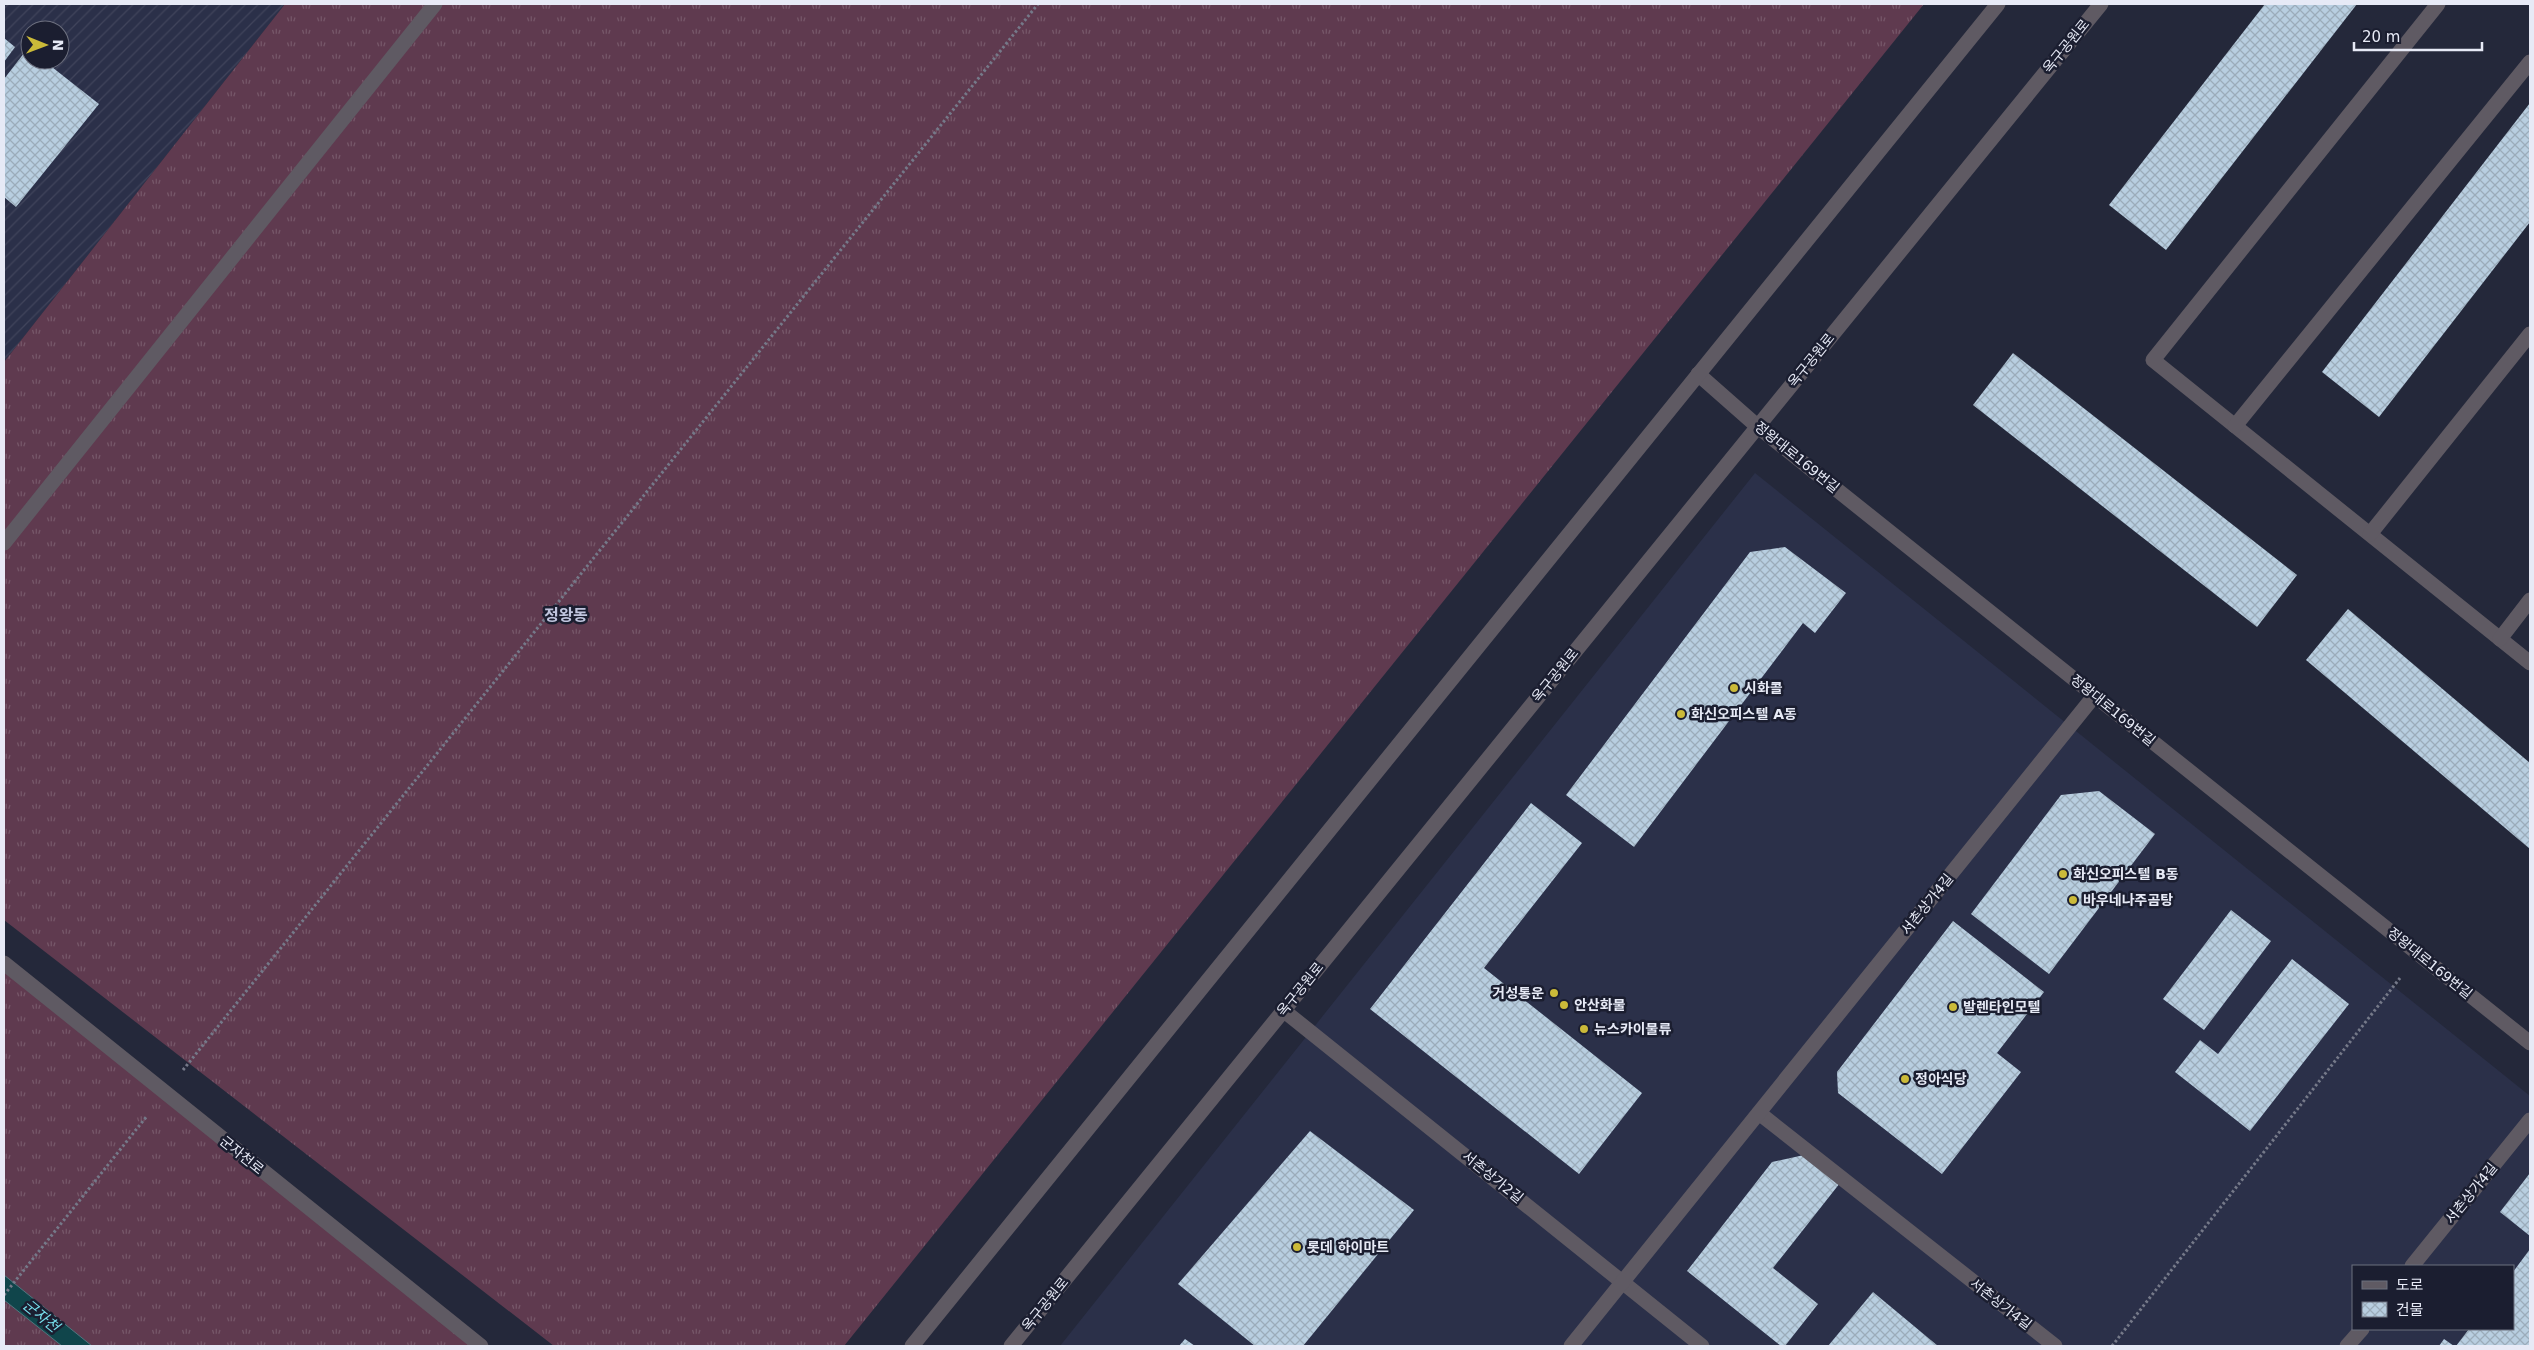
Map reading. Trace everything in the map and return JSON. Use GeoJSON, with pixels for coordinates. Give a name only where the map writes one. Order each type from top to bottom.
{"type":"FeatureCollection","features":[{"type":"Feature","properties":{"kind":"street"},"geometry":{"type":"LineString","coordinates":[[4,544],[435,4]]}},
{"type":"Feature","properties":{"kind":"street"},"geometry":{"type":"LineString","coordinates":[[912,1346],[1998,4]]}},
{"type":"Feature","properties":{"kind":"street","name":"옥구공원로"},"geometry":{"type":"LineString","coordinates":[[1011,1346],[2100,4]]}},
{"type":"Feature","properties":{"kind":"street"},"geometry":{"type":"LineString","coordinates":[[2438,4],[2153,360],[2530,663]]}},
{"type":"Feature","properties":{"kind":"street"},"geometry":{"type":"LineString","coordinates":[[2235,426],[2530,62]]}},
{"type":"Feature","properties":{"kind":"street"},"geometry":{"type":"LineString","coordinates":[[2370,534],[2530,334]]}},
{"type":"Feature","properties":{"kind":"street","name":"정왕대로169번길"},"geometry":{"type":"LineString","coordinates":[[1698,374],[1758,426],[2530,1043]]}},
{"type":"Feature","properties":{"kind":"street"},"geometry":{"type":"LineString","coordinates":[[2500,639],[2530,600]]}},
{"type":"Feature","properties":{"kind":"street","name":"서촌상가4길"},"geometry":{"type":"LineString","coordinates":[[1571,1346],[2095,695]]}},
{"type":"Feature","properties":{"kind":"street","name":"군자천로"},"geometry":{"type":"LineString","coordinates":[[4,963],[481,1346]]}},
{"type":"Feature","properties":{"kind":"street","name":"서촌상가2길"},"geometry":{"type":"LineString","coordinates":[[1283,1010],[1624,1281],[1702,1346]]}},
{"type":"Feature","properties":{"kind":"street","name":"서촌상가4길"},"geometry":{"type":"LineString","coordinates":[[1759,1114],[2055,1346]]}},
{"type":"Feature","properties":{"kind":"street","name":"서촌상가4길"},"geometry":{"type":"LineString","coordinates":[[2413,1265],[2530,1120]]}},
{"type":"Feature","properties":{"kind":"street"},"geometry":{"type":"LineString","coordinates":[[2347,1346],[2361,1330]]}},
{"type":"Feature","properties":{"kind":"path"},"geometry":{"type":"LineString","coordinates":[[298,926],[1038,4]]}},
{"type":"Feature","properties":{"kind":"path"},"geometry":{"type":"LineString","coordinates":[[2112,1346],[2419,954]]}},
{"type":"Feature","properties":{"kind":"shaded area"},"geometry":{"type":"Polygon","coordinates":[[[4,4],[285,4],[4,362],[4,4]]]}},
{"type":"Feature","properties":{"kind":"shaded area"},"geometry":{"type":"Polygon","coordinates":[[[1755,473],[2530,1096],[2530,1346],[1060,1346],[1755,473]]]}},
{"type":"Feature","properties":{"kind":"green space"},"geometry":{"type":"Polygon","coordinates":[[[285,4],[1924,4],[844,1346],[554,1346],[4,920],[4,362],[285,4]]]}},
{"type":"Feature","properties":{"kind":"green space"},"geometry":{"type":"Polygon","coordinates":[[[4,962],[481,1346],[4,1346],[4,962]]]}},
{"type":"Feature","properties":{"kind":"water","name":"군자천"},"geometry":{"type":"Polygon","coordinates":[[[4,1275],[92,1346],[62,1346],[4,1300],[4,1275]]]}},
{"type":"Feature","properties":{"kind":"building"},"geometry":{"type":"Polygon","coordinates":[[[2265,4],[2357,4],[2166,250],[2109,205],[2265,4]]]}},
{"type":"Feature","properties":{"kind":"building"},"geometry":{"type":"Polygon","coordinates":[[[4,38],[15,47],[4,62],[4,38]]]}},
{"type":"Feature","properties":{"kind":"building"},"geometry":{"type":"Polygon","coordinates":[[[20,58],[20,70],[56,70],[99,104],[16,207],[4,197],[4,79],[20,58]]]}},
{"type":"Feature","properties":{"kind":"building"},"geometry":{"type":"Polygon","coordinates":[[[2530,103],[2530,222],[2379,417],[2322,372],[2530,103]]]}},
{"type":"Feature","properties":{"kind":"building"},"geometry":{"type":"Polygon","coordinates":[[[2013,353],[2297,575],[2257,627],[1973,405],[2013,353]]]}},
{"type":"Feature","properties":{"kind":"building","name":"화신오피스텔 A동"},"geometry":{"type":"Polygon","coordinates":[[[1785,547],[1846,593],[1815,633],[1803,623],[1634,847],[1566,795],[1750,552],[1785,547]]]}},
{"type":"Feature","properties":{"kind":"building"},"geometry":{"type":"Polygon","coordinates":[[[2348,609],[2530,763],[2530,849],[2306,660],[2348,609]]]}},
{"type":"Feature","properties":{"kind":"building","name":"화신오피스텔 B동"},"geometry":{"type":"Polygon","coordinates":[[[2099,791],[2155,834],[2049,974],[1971,914],[2061,795],[2099,791]]]}},
{"type":"Feature","properties":{"kind":"building"},"geometry":{"type":"Polygon","coordinates":[[[1531,803],[1582,843],[1484,968],[1642,1093],[1579,1174],[1370,1009],[1531,803]]]}},
{"type":"Feature","properties":{"kind":"building"},"geometry":{"type":"Polygon","coordinates":[[[2231,910],[2271,941],[2204,1030],[2163,999],[2231,910]]]}},
{"type":"Feature","properties":{"kind":"building"},"geometry":{"type":"Polygon","coordinates":[[[1953,921],[2044,992],[1997,1053],[2021,1072],[1942,1174],[1838,1093],[1837,1072],[1953,921]]]}},
{"type":"Feature","properties":{"kind":"building"},"geometry":{"type":"Polygon","coordinates":[[[2292,959],[2349,1004],[2250,1131],[2175,1072],[2200,1040],[2218,1054],[2292,959]]]}},
{"type":"Feature","properties":{"kind":"building","name":"롯데 하이마트"},"geometry":{"type":"Polygon","coordinates":[[[1310,1131],[1414,1210],[1303,1346],[1255,1346],[1178,1284],[1310,1131]]]}},
{"type":"Feature","properties":{"kind":"building"},"geometry":{"type":"Polygon","coordinates":[[[1804,1155],[1840,1183],[1773,1268],[1818,1304],[1785,1346],[1781,1346],[1687,1271],[1772,1162],[1804,1155]]]}},
{"type":"Feature","properties":{"kind":"building"},"geometry":{"type":"Polygon","coordinates":[[[2530,1173],[2530,1236],[2500,1212],[2530,1173]]]}},
{"type":"Feature","properties":{"kind":"building"},"geometry":{"type":"Polygon","coordinates":[[[2530,1249],[2530,1346],[2456,1346],[2468,1330],[2514,1330],[2514,1271],[2530,1249]]]}},
{"type":"Feature","properties":{"kind":"building"},"geometry":{"type":"Polygon","coordinates":[[[1873,1292],[1938,1346],[1828,1346],[1873,1292]]]}},
{"type":"Feature","properties":{"kind":"building"},"geometry":{"type":"Polygon","coordinates":[[[1185,1339],[1195,1346],[1179,1346],[1185,1339]]]}},
{"type":"Feature","properties":{"kind":"building"},"geometry":{"type":"Polygon","coordinates":[[[2444,1339],[2454,1346],[2439,1346],[2444,1339]]]}},
{"type":"Feature","properties":{"kind":"place","name":"시화콜"},"geometry":{"type":"Point","coordinates":[1734,688]}},
{"type":"Feature","properties":{"kind":"place","name":"화신오피스텔 A동"},"geometry":{"type":"Point","coordinates":[1681,714]}},
{"type":"Feature","properties":{"kind":"place","name":"화신오피스텔 B동"},"geometry":{"type":"Point","coordinates":[2063,874]}},
{"type":"Feature","properties":{"kind":"place","name":"바우네나주곰탕"},"geometry":{"type":"Point","coordinates":[2073,900]}},
{"type":"Feature","properties":{"kind":"place","name":"거성통운"},"geometry":{"type":"Point","coordinates":[1554,993]}},
{"type":"Feature","properties":{"kind":"place","name":"안산화물"},"geometry":{"type":"Point","coordinates":[1564,1005]}},
{"type":"Feature","properties":{"kind":"place","name":"발렌타인모텔"},"geometry":{"type":"Point","coordinates":[1953,1007]}},
{"type":"Feature","properties":{"kind":"place","name":"뉴스카이물류"},"geometry":{"type":"Point","coordinates":[1584,1029]}},
{"type":"Feature","properties":{"kind":"place","name":"정아식당"},"geometry":{"type":"Point","coordinates":[1905,1079]}},
{"type":"Feature","properties":{"kind":"place","name":"롯데 하이마트"},"geometry":{"type":"Point","coordinates":[1297,1247]}},
{"type":"Feature","properties":{"kind":"district","name":"정왕동"},"geometry":{"type":"Point","coordinates":[566,615]}}]}
